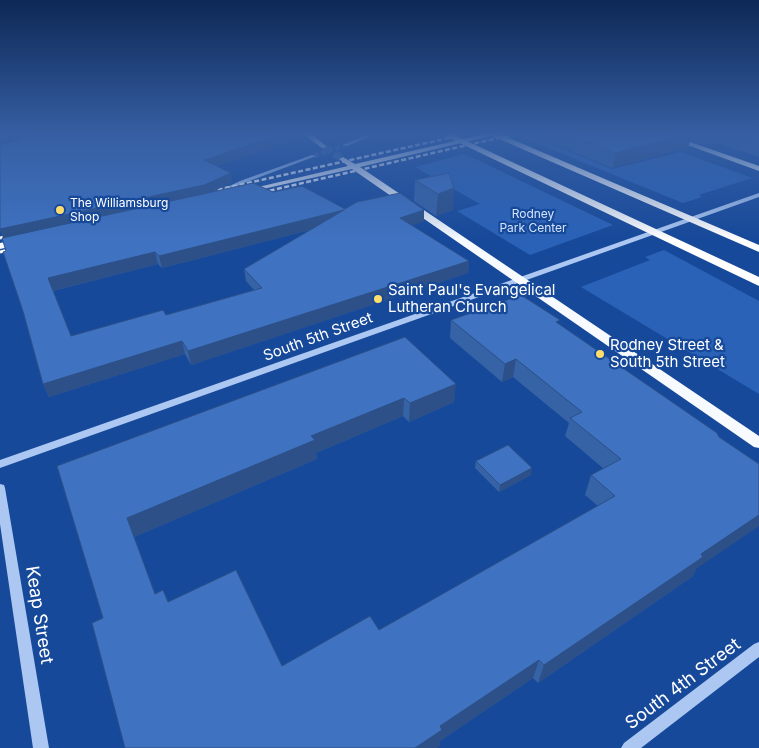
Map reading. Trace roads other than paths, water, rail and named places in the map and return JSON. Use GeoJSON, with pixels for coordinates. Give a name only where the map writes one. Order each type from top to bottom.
{"type":"FeatureCollection","features":[{"type":"Feature","properties":{"kind":"highway"},"geometry":{"type":"LineString","coordinates":[[521,170],[759,282]]}},
{"type":"Feature","properties":{"kind":"highway"},"geometry":{"type":"LineString","coordinates":[[574,170],[759,249]]}},
{"type":"Feature","properties":{"kind":"main road"},"geometry":{"type":"LineString","coordinates":[[210,198],[336,170]]}},
{"type":"Feature","properties":{"kind":"main road"},"geometry":{"type":"LineString","coordinates":[[360,170],[759,443]]}},
{"type":"Feature","properties":{"kind":"main road"},"geometry":{"type":"LineString","coordinates":[[0,246],[29,240]]}},
{"type":"Feature","properties":{"kind":"street"},"geometry":{"type":"LineString","coordinates":[[210,198],[242,182],[275,170]]}},
{"type":"Feature","properties":{"kind":"street","name":"South 5th Street"},"geometry":{"type":"LineString","coordinates":[[0,464],[759,195]]}},
{"type":"Feature","properties":{"kind":"street","name":"Keap Street"},"geometry":{"type":"LineString","coordinates":[[0,488],[41,748]]}},
{"type":"Feature","properties":{"kind":"street","name":"South 4th Street"},"geometry":{"type":"LineString","coordinates":[[630,748],[759,649]]}},
{"type":"Feature","properties":{"kind":"railway"},"geometry":{"type":"LineString","coordinates":[[203,193],[306,170]]}},
{"type":"Feature","properties":{"kind":"railway"},"geometry":{"type":"LineString","coordinates":[[255,194],[360,170]]}},
{"type":"Feature","properties":{"kind":"railway"},"geometry":{"type":"LineString","coordinates":[[0,238],[18,234]]}},
{"type":"Feature","properties":{"kind":"railway"},"geometry":{"type":"LineString","coordinates":[[0,252],[19,248]]}},
{"type":"Feature","properties":{"kind":"place","name":"The Williamsburg Shop"},"geometry":{"type":"Point","coordinates":[60,210]}},
{"type":"Feature","properties":{"kind":"place","name":"Saint Paul's Evangelical Lutheran Church"},"geometry":{"type":"Point","coordinates":[378,299]}},
{"type":"Feature","properties":{"kind":"place","name":"Rodney Street & South 5th Street"},"geometry":{"type":"Point","coordinates":[600,354]}},
{"type":"Feature","properties":{"kind":"park label","name":"Rodney Park Center"},"geometry":{"type":"Point","coordinates":[533,221]}}]}
